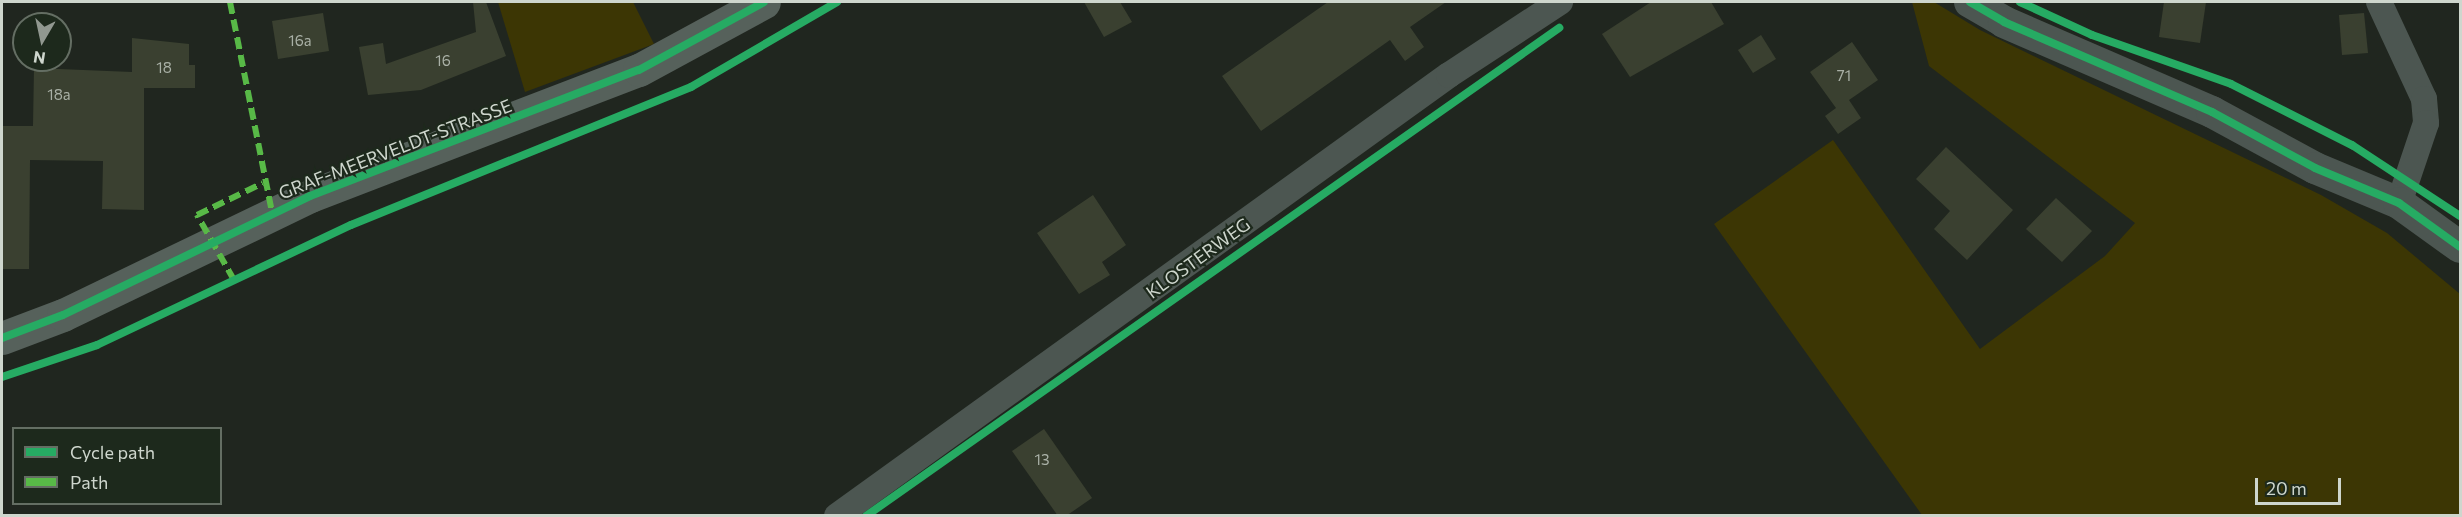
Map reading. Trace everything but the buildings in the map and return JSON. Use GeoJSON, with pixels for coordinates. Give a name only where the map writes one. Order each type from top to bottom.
{"type":"FeatureCollection","features":[{"type":"Feature","properties":{"kind":"main road","name":"GRAF-MEERVELDT-STRASSE"},"geometry":{"type":"LineString","coordinates":[[2,338],[63,315],[310,196],[639,70],[765,2]]}},
{"type":"Feature","properties":{"kind":"street","name":"KLOSTERWEG"},"geometry":{"type":"LineString","coordinates":[[837,516],[1449,75],[1560,2]]}},
{"type":"Feature","properties":{"kind":"street"},"geometry":{"type":"LineString","coordinates":[[1970,2],[2004,22],[2212,112],[2316,168],[2399,203],[2460,247]]}},
{"type":"Feature","properties":{"kind":"street"},"geometry":{"type":"LineString","coordinates":[[2379,2],[2400,39],[2425,111],[2421,146],[2399,203]]}},
{"type":"Feature","properties":{"kind":"shaded area"},"geometry":{"type":"Polygon","coordinates":[[[498,2],[633,2],[654,44],[525,92],[498,2]]]}},
{"type":"Feature","properties":{"kind":"shaded area"},"geometry":{"type":"Polygon","coordinates":[[[1912,2],[1934,2],[1980,30],[2321,195],[2387,233],[2460,294],[2460,515],[1922,515],[1714,224],[1833,140],[1980,349],[2105,256],[2135,223],[1929,66],[1912,2]]]}},
{"type":"Feature","properties":{"kind":"marked path"},"geometry":{"type":"LineString","coordinates":[[230,2],[272,213]]}},
{"type":"Feature","properties":{"kind":"marked path"},"geometry":{"type":"LineString","coordinates":[[234,280],[197,215],[263,183]]}},
{"type":"Feature","properties":{"kind":"cycle path"},"geometry":{"type":"LineString","coordinates":[[2,338],[63,315],[310,196],[639,70],[764,2]]}},
{"type":"Feature","properties":{"kind":"cycle path"},"geometry":{"type":"LineString","coordinates":[[2,377],[97,345],[351,225],[691,87],[837,2]]}},
{"type":"Feature","properties":{"kind":"cycle path"},"geometry":{"type":"LineString","coordinates":[[1970,2],[2004,22],[2212,112],[2315,168],[2399,203],[2460,247]]}},
{"type":"Feature","properties":{"kind":"cycle path"},"geometry":{"type":"LineString","coordinates":[[2020,2],[2092,35],[2231,84],[2352,145],[2460,216]]}},
{"type":"Feature","properties":{"kind":"cycle path"},"geometry":{"type":"LineString","coordinates":[[866,516],[1559,28]]}}]}
